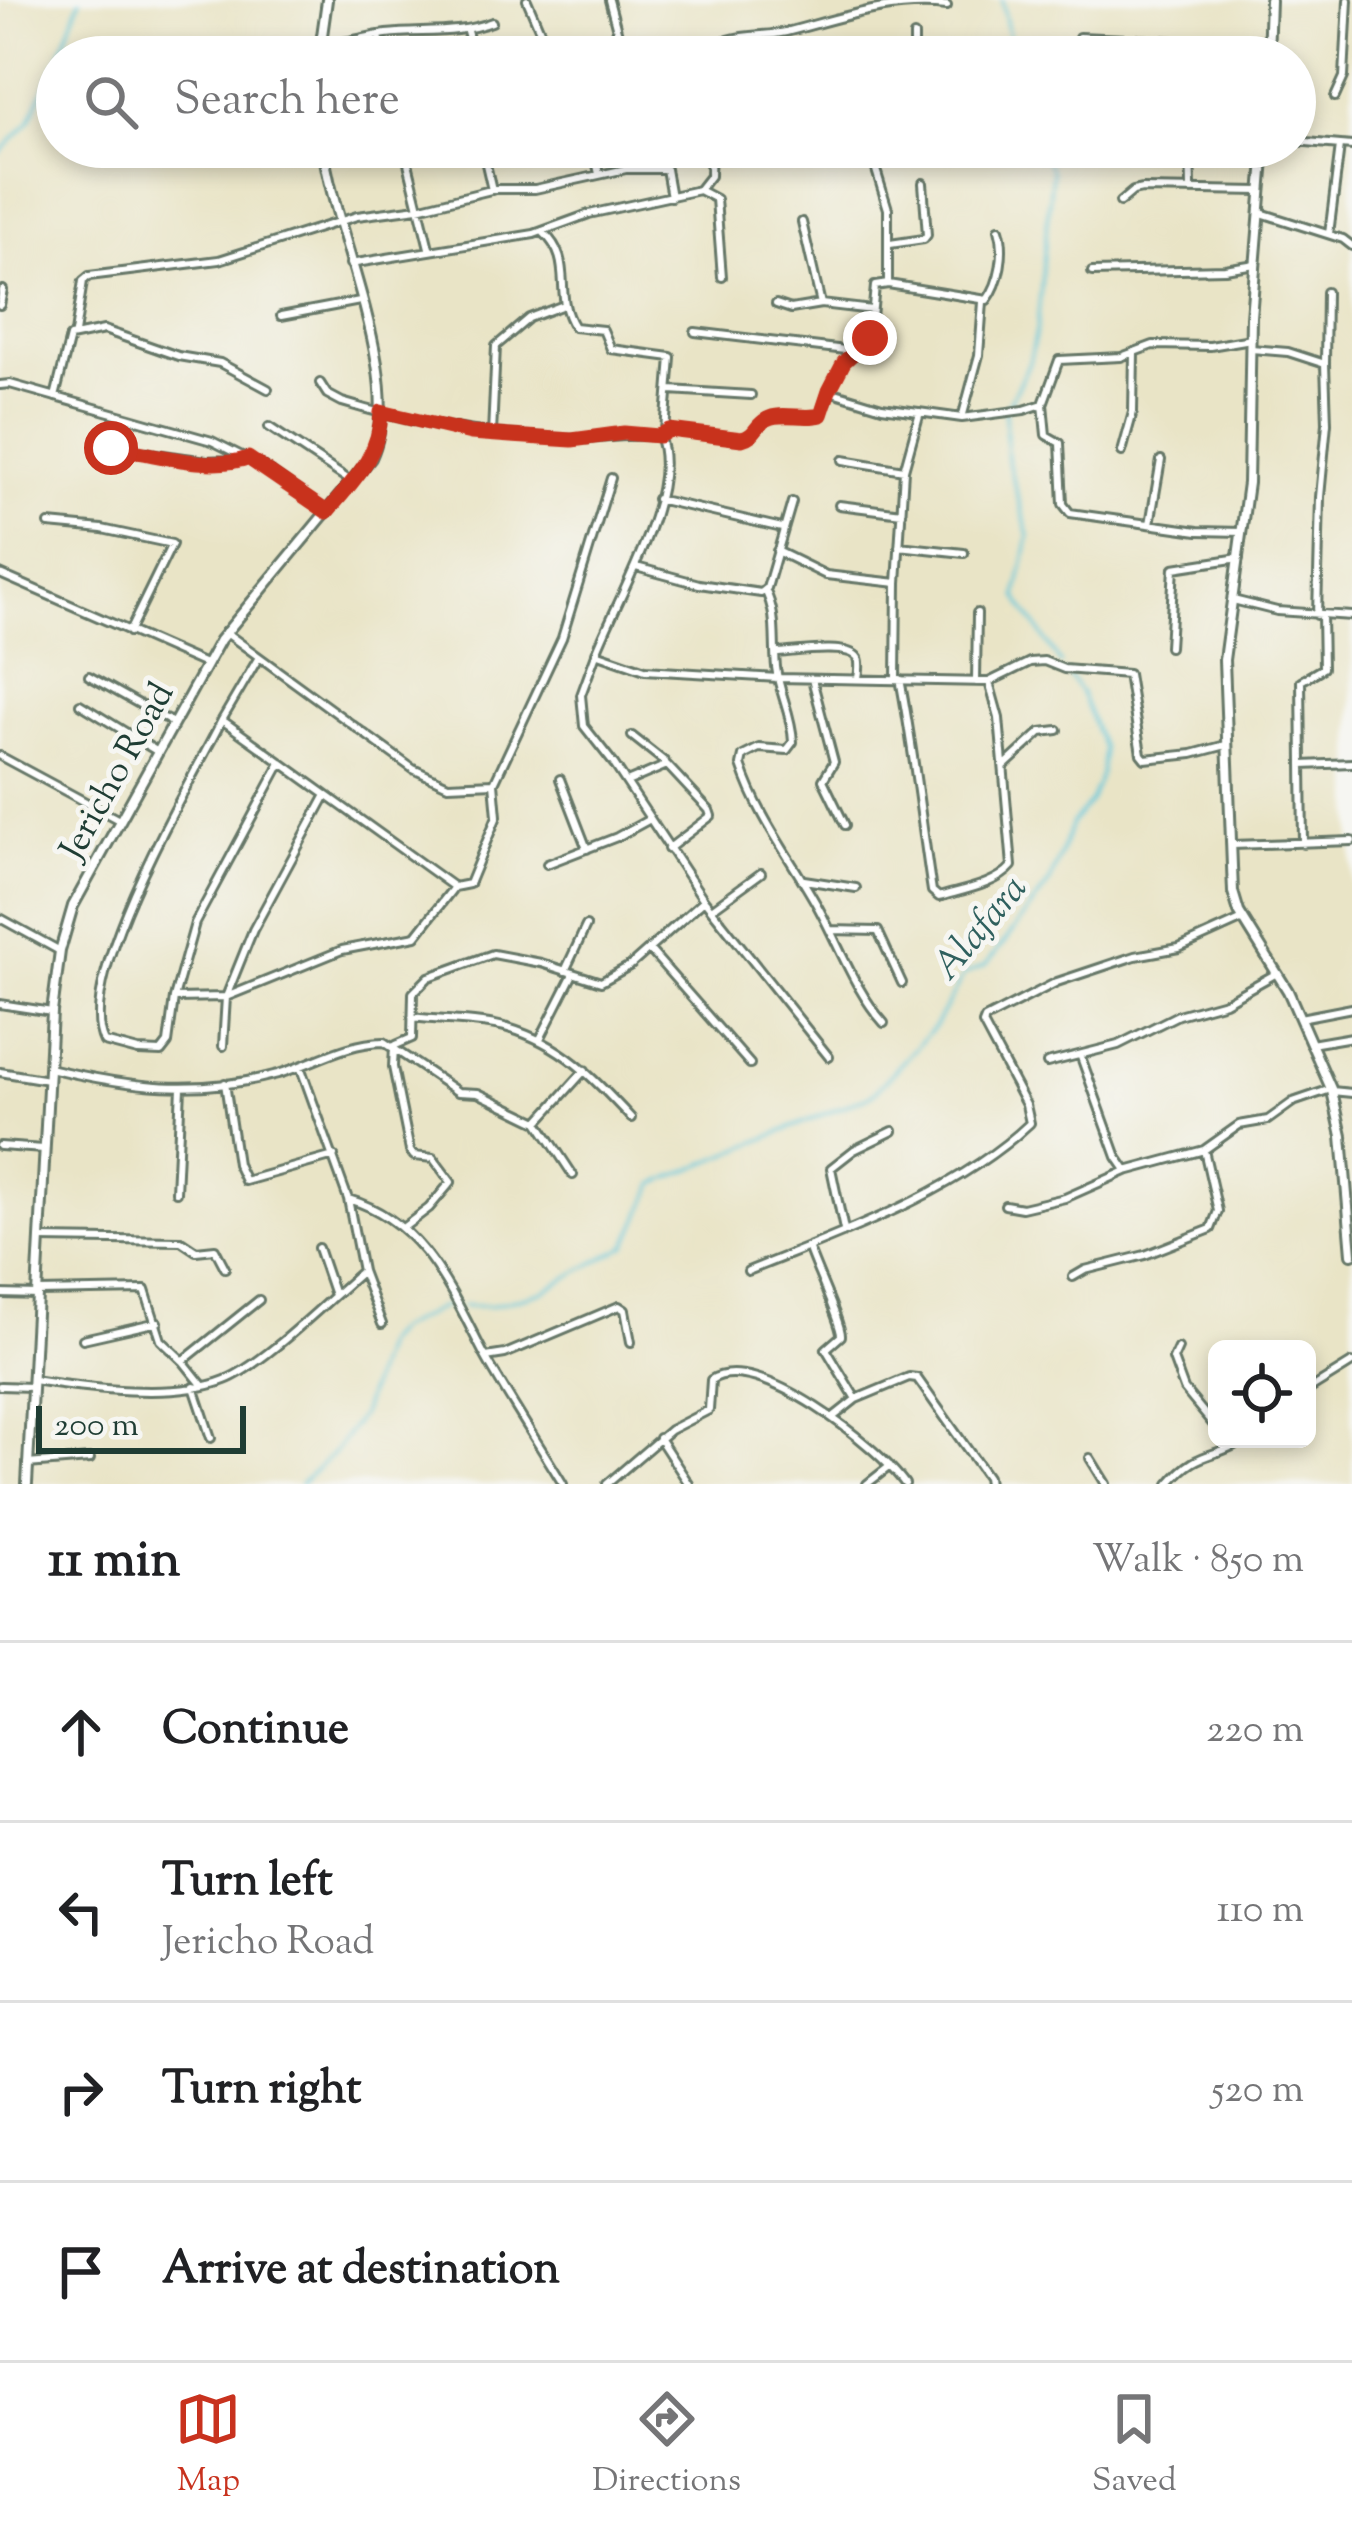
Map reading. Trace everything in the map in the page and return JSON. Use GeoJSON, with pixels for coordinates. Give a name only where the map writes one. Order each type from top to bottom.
{"type":"FeatureCollection","features":[{"type":"Feature","properties":{"kind":"street"},"geometry":{"type":"LineString","coordinates":[[320,36],[327,0]]}},
{"type":"Feature","properties":{"kind":"street"},"geometry":{"type":"LineString","coordinates":[[526,0],[542,36]]}},
{"type":"Feature","properties":{"kind":"street"},"geometry":{"type":"LineString","coordinates":[[609,0],[618,34]]}},
{"type":"Feature","properties":{"kind":"street"},"geometry":{"type":"LineString","coordinates":[[1268,36],[1270,0]]}},
{"type":"Feature","properties":{"kind":"street"},"geometry":{"type":"LineString","coordinates":[[1335,97],[1344,77],[1348,0]]}},
{"type":"Feature","properties":{"kind":"street"},"geometry":{"type":"LineString","coordinates":[[759,36],[790,32],[853,12],[916,3],[946,5]]}},
{"type":"Feature","properties":{"kind":"street"},"geometry":{"type":"LineString","coordinates":[[375,36],[467,31],[491,22]]}},
{"type":"Feature","properties":{"kind":"street"},"geometry":{"type":"LineString","coordinates":[[467,31],[468,36]]}},
{"type":"Feature","properties":{"kind":"street"},"geometry":{"type":"LineString","coordinates":[[1316,143],[1352,146]]}},
{"type":"Feature","properties":{"kind":"street"},"geometry":{"type":"LineString","coordinates":[[1329,234],[1340,146]]}},
{"type":"Feature","properties":{"kind":"street","name":"Jericho Road"},"geometry":{"type":"LineString","coordinates":[[26,1484],[52,1012],[60,951],[73,906],[225,632],[352,482],[377,445],[381,412],[372,341],[327,168]]}},
{"type":"Feature","properties":{"kind":"street"},"geometry":{"type":"LineString","coordinates":[[409,168],[429,250]]}},
{"type":"Feature","properties":{"kind":"street"},"geometry":{"type":"LineString","coordinates":[[486,168],[491,190]]}},
{"type":"Feature","properties":{"kind":"street"},"geometry":{"type":"LineString","coordinates":[[597,168],[598,174]]}},
{"type":"Feature","properties":{"kind":"street"},"geometry":{"type":"LineString","coordinates":[[55,397],[65,344],[75,333],[83,281],[89,276],[219,260],[338,221],[491,190],[536,189],[598,174],[652,168]]}},
{"type":"Feature","properties":{"kind":"street"},"geometry":{"type":"LineString","coordinates":[[664,168],[671,197]]}},
{"type":"Feature","properties":{"kind":"street"},"geometry":{"type":"LineString","coordinates":[[350,264],[543,232],[589,214],[700,190],[710,168]]}},
{"type":"Feature","properties":{"kind":"street"},"geometry":{"type":"LineString","coordinates":[[877,168],[884,185],[890,244],[888,284]]}},
{"type":"Feature","properties":{"kind":"street"},"geometry":{"type":"LineString","coordinates":[[1191,168],[1191,188]]}},
{"type":"Feature","properties":{"kind":"street"},"geometry":{"type":"LineString","coordinates":[[1264,168],[1251,344],[1250,449],[1223,683],[1233,892],[1332,1090],[1342,1136],[1352,1254]]}},
{"type":"Feature","properties":{"kind":"street"},"geometry":{"type":"LineString","coordinates":[[890,244],[926,237],[923,183]]}},
{"type":"Feature","properties":{"kind":"street"},"geometry":{"type":"LineString","coordinates":[[700,190],[716,199],[722,277]]}},
{"type":"Feature","properties":{"kind":"street"},"geometry":{"type":"LineString","coordinates":[[1120,202],[1136,190],[1262,190]]}},
{"type":"Feature","properties":{"kind":"street"},"geometry":{"type":"LineString","coordinates":[[1261,213],[1352,246]]}},
{"type":"Feature","properties":{"kind":"street"},"geometry":{"type":"LineString","coordinates":[[802,222],[821,304]]}},
{"type":"Feature","properties":{"kind":"street"},"geometry":{"type":"LineString","coordinates":[[962,418],[979,355],[983,302],[994,290],[1003,250],[999,229]]}},
{"type":"Feature","properties":{"kind":"street"},"geometry":{"type":"LineString","coordinates":[[543,232],[560,257],[561,306],[575,328],[604,331],[609,348],[670,356],[658,499],[636,567],[583,683],[582,719],[704,901],[830,1057]]}},
{"type":"Feature","properties":{"kind":"street"},"geometry":{"type":"LineString","coordinates":[[1092,272],[1255,264]]}},
{"type":"Feature","properties":{"kind":"street"},"geometry":{"type":"LineString","coordinates":[[320,383],[327,394],[342,402],[492,434],[572,440],[624,433],[748,438],[773,416],[821,415],[844,362],[870,338],[875,286],[888,284],[983,302]]}},
{"type":"Feature","properties":{"kind":"street"},"geometry":{"type":"LineString","coordinates":[[0,305],[3,290]]}},
{"type":"Feature","properties":{"kind":"street"},"geometry":{"type":"LineString","coordinates":[[1303,844],[1301,681],[1323,668],[1320,497],[1327,423],[1326,292]]}},
{"type":"Feature","properties":{"kind":"street"},"geometry":{"type":"LineString","coordinates":[[281,316],[360,301]]}},
{"type":"Feature","properties":{"kind":"street"},"geometry":{"type":"LineString","coordinates":[[776,304],[791,309],[821,304],[872,310]]}},
{"type":"Feature","properties":{"kind":"street"},"geometry":{"type":"LineString","coordinates":[[492,434],[496,346],[529,318],[561,306]]}},
{"type":"Feature","properties":{"kind":"street"},"geometry":{"type":"LineString","coordinates":[[75,333],[111,332],[178,356],[220,363],[268,389]]}},
{"type":"Feature","properties":{"kind":"street"},"geometry":{"type":"LineString","coordinates":[[695,332],[858,352]]}},
{"type":"Feature","properties":{"kind":"street"},"geometry":{"type":"LineString","coordinates":[[1242,532],[1080,516],[1066,509],[1061,450],[1059,441],[1046,435],[1043,404],[1059,360],[1153,346],[1251,344],[1325,364]]}},
{"type":"Feature","properties":{"kind":"street"},"geometry":{"type":"LineString","coordinates":[[1122,452],[1133,412],[1134,352]]}},
{"type":"Feature","properties":{"kind":"street"},"geometry":{"type":"LineString","coordinates":[[0,385],[10,383],[182,431],[248,458],[327,512]]}},
{"type":"Feature","properties":{"kind":"street"},"geometry":{"type":"LineString","coordinates":[[670,390],[751,395]]}},
{"type":"Feature","properties":{"kind":"street"},"geometry":{"type":"LineString","coordinates":[[829,391],[882,407],[962,418],[1043,404]]}},
{"type":"Feature","properties":{"kind":"street"},"geometry":{"type":"LineString","coordinates":[[920,412],[904,470],[897,583],[898,679],[936,897],[1010,871],[1014,859],[999,718],[989,682]]}},
{"type":"Feature","properties":{"kind":"street"},"geometry":{"type":"LineString","coordinates":[[269,427],[352,482]]}},
{"type":"Feature","properties":{"kind":"street"},"geometry":{"type":"LineString","coordinates":[[111,448],[228,463],[248,458]]}},
{"type":"Feature","properties":{"kind":"street"},"geometry":{"type":"LineString","coordinates":[[843,460],[904,470]]}},
{"type":"Feature","properties":{"kind":"street"},"geometry":{"type":"LineString","coordinates":[[1150,524],[1161,460]]}},
{"type":"Feature","properties":{"kind":"street"},"geometry":{"type":"LineString","coordinates":[[174,998],[226,998],[342,950],[416,936],[454,887],[469,884],[497,816],[494,783],[562,638],[611,478]]}},
{"type":"Feature","properties":{"kind":"street"},"geometry":{"type":"LineString","coordinates":[[658,499],[784,528]]}},
{"type":"Feature","properties":{"kind":"street"},"geometry":{"type":"LineString","coordinates":[[792,502],[765,590],[772,605],[778,678],[791,718],[791,746],[784,751],[753,750],[743,756],[741,765],[774,837],[869,1005],[884,1022]]}},
{"type":"Feature","properties":{"kind":"street"},"geometry":{"type":"LineString","coordinates":[[839,505],[902,513]]}},
{"type":"Feature","properties":{"kind":"street"},"geometry":{"type":"LineString","coordinates":[[49,524],[171,543],[129,632]]}},
{"type":"Feature","properties":{"kind":"street"},"geometry":{"type":"LineString","coordinates":[[899,546],[964,554]]}},
{"type":"Feature","properties":{"kind":"street"},"geometry":{"type":"LineString","coordinates":[[777,551],[826,575],[897,583]]}},
{"type":"Feature","properties":{"kind":"street"},"geometry":{"type":"LineString","coordinates":[[1168,647],[1174,568],[1238,558]]}},
{"type":"Feature","properties":{"kind":"street"},"geometry":{"type":"LineString","coordinates":[[636,567],[699,584],[765,590]]}},
{"type":"Feature","properties":{"kind":"street"},"geometry":{"type":"LineString","coordinates":[[0,574],[205,664]]}},
{"type":"Feature","properties":{"kind":"street"},"geometry":{"type":"LineString","coordinates":[[1233,600],[1277,611],[1352,616]]}},
{"type":"Feature","properties":{"kind":"street"},"geometry":{"type":"LineString","coordinates":[[976,682],[977,613]]}},
{"type":"Feature","properties":{"kind":"street"},"geometry":{"type":"LineString","coordinates":[[225,632],[413,770],[448,785],[494,783]]}},
{"type":"Feature","properties":{"kind":"street"},"geometry":{"type":"LineString","coordinates":[[596,652],[645,670],[778,678],[989,682],[1037,661],[1079,671],[1128,674],[1145,759],[1229,744]]}},
{"type":"Feature","properties":{"kind":"street"},"geometry":{"type":"LineString","coordinates":[[776,653],[854,652],[860,660],[859,678]]}},
{"type":"Feature","properties":{"kind":"street"},"geometry":{"type":"LineString","coordinates":[[259,657],[222,720],[120,923],[101,993],[99,1031],[104,1042],[161,1052],[168,1043],[174,998],[195,923],[281,763]]}},
{"type":"Feature","properties":{"kind":"street"},"geometry":{"type":"LineString","coordinates":[[89,676],[173,723]]}},
{"type":"Feature","properties":{"kind":"street"},"geometry":{"type":"LineString","coordinates":[[812,677],[834,762],[824,780],[844,825]]}},
{"type":"Feature","properties":{"kind":"street"},"geometry":{"type":"LineString","coordinates":[[80,704],[158,752]]}},
{"type":"Feature","properties":{"kind":"street"},"geometry":{"type":"LineString","coordinates":[[222,720],[454,887]]}},
{"type":"Feature","properties":{"kind":"street"},"geometry":{"type":"LineString","coordinates":[[1004,766],[1041,732],[1058,730]]}},
{"type":"Feature","properties":{"kind":"street"},"geometry":{"type":"LineString","coordinates":[[632,736],[668,765],[711,813],[668,849]]}},
{"type":"Feature","properties":{"kind":"street"},"geometry":{"type":"LineString","coordinates":[[0,756],[119,820]]}},
{"type":"Feature","properties":{"kind":"street"},"geometry":{"type":"LineString","coordinates":[[1302,765],[1352,763]]}},
{"type":"Feature","properties":{"kind":"street"},"geometry":{"type":"LineString","coordinates":[[626,782],[668,765]]}},
{"type":"Feature","properties":{"kind":"street"},"geometry":{"type":"LineString","coordinates":[[560,779],[587,849]]}},
{"type":"Feature","properties":{"kind":"street"},"geometry":{"type":"LineString","coordinates":[[223,1046],[226,998],[253,930],[326,795]]}},
{"type":"Feature","properties":{"kind":"street"},"geometry":{"type":"LineString","coordinates":[[548,864],[650,819]]}},
{"type":"Feature","properties":{"kind":"street"},"geometry":{"type":"LineString","coordinates":[[1232,845],[1352,841]]}},
{"type":"Feature","properties":{"kind":"street"},"geometry":{"type":"LineString","coordinates":[[712,908],[761,873]]}},
{"type":"Feature","properties":{"kind":"street"},"geometry":{"type":"LineString","coordinates":[[800,880],[856,888]]}},
{"type":"Feature","properties":{"kind":"street"},"geometry":{"type":"LineString","coordinates":[[49,1068],[140,1087],[181,1088],[224,1084],[300,1066],[358,1044],[394,1046],[412,1038],[413,993],[422,982],[485,955],[601,982],[649,950],[704,901]]}},
{"type":"Feature","properties":{"kind":"street"},"geometry":{"type":"LineString","coordinates":[[0,918],[60,951]]}},
{"type":"Feature","properties":{"kind":"street"},"geometry":{"type":"LineString","coordinates":[[748,1270],[809,1249],[893,1210],[962,1174],[1030,1124],[1026,1105],[989,1036],[985,1019],[1057,982],[1135,956],[1179,948],[1244,920]]}},
{"type":"Feature","properties":{"kind":"street"},"geometry":{"type":"LineString","coordinates":[[540,1039],[586,926]]}},
{"type":"Feature","properties":{"kind":"street"},"geometry":{"type":"LineString","coordinates":[[830,930],[878,931],[902,983]]}},
{"type":"Feature","properties":{"kind":"street"},"geometry":{"type":"LineString","coordinates":[[649,950],[750,1064]]}},
{"type":"Feature","properties":{"kind":"street"},"geometry":{"type":"LineString","coordinates":[[1047,1063],[1118,1045],[1178,1016],[1226,1002],[1277,973]]}},
{"type":"Feature","properties":{"kind":"street"},"geometry":{"type":"LineString","coordinates":[[0,1004],[52,1012]]}},
{"type":"Feature","properties":{"kind":"street"},"geometry":{"type":"LineString","coordinates":[[1300,1018],[1352,1008]]}},
{"type":"Feature","properties":{"kind":"street"},"geometry":{"type":"LineString","coordinates":[[412,1017],[506,1027],[540,1039],[585,1070],[631,1118]]}},
{"type":"Feature","properties":{"kind":"street"},"geometry":{"type":"LineString","coordinates":[[1311,1044],[1352,1036]]}},
{"type":"Feature","properties":{"kind":"street"},"geometry":{"type":"LineString","coordinates":[[394,1046],[458,1092],[478,1093],[538,1122],[573,1175]]}},
{"type":"Feature","properties":{"kind":"street"},"geometry":{"type":"LineString","coordinates":[[394,1046],[393,1067],[410,1151],[414,1156],[433,1158],[451,1182],[404,1228]]}},
{"type":"Feature","properties":{"kind":"street"},"geometry":{"type":"LineString","coordinates":[[1081,1057],[1126,1171]]}},
{"type":"Feature","properties":{"kind":"street"},"geometry":{"type":"LineString","coordinates":[[300,1066],[348,1198],[362,1271],[382,1324]]}},
{"type":"Feature","properties":{"kind":"street"},"geometry":{"type":"LineString","coordinates":[[538,1122],[585,1070]]}},
{"type":"Feature","properties":{"kind":"street"},"geometry":{"type":"LineString","coordinates":[[0,1072],[48,1080]]}},
{"type":"Feature","properties":{"kind":"street"},"geometry":{"type":"LineString","coordinates":[[224,1084],[237,1164],[245,1181],[334,1156]]}},
{"type":"Feature","properties":{"kind":"street"},"geometry":{"type":"LineString","coordinates":[[176,1192],[181,1088]]}},
{"type":"Feature","properties":{"kind":"street"},"geometry":{"type":"LineString","coordinates":[[1005,1205],[1022,1208],[1065,1198],[1126,1171],[1204,1150],[1239,1125],[1268,1120],[1293,1102],[1332,1090],[1352,1093]]}},
{"type":"Feature","properties":{"kind":"street"},"geometry":{"type":"LineString","coordinates":[[844,1230],[832,1164],[893,1131]]}},
{"type":"Feature","properties":{"kind":"street"},"geometry":{"type":"LineString","coordinates":[[0,1146],[44,1149]]}},
{"type":"Feature","properties":{"kind":"street"},"geometry":{"type":"LineString","coordinates":[[1073,1277],[1180,1244],[1211,1228],[1218,1211],[1204,1150]]}},
{"type":"Feature","properties":{"kind":"street"},"geometry":{"type":"LineString","coordinates":[[348,1198],[404,1228],[440,1269],[562,1484]]}},
{"type":"Feature","properties":{"kind":"street"},"geometry":{"type":"LineString","coordinates":[[40,1239],[181,1241],[196,1251],[215,1249],[225,1268]]}},
{"type":"Feature","properties":{"kind":"street"},"geometry":{"type":"LineString","coordinates":[[318,1248],[334,1295]]}},
{"type":"Feature","properties":{"kind":"street"},"geometry":{"type":"LineString","coordinates":[[809,1249],[843,1331],[826,1349],[856,1399]]}},
{"type":"Feature","properties":{"kind":"street"},"geometry":{"type":"LineString","coordinates":[[0,1386],[32,1383],[109,1390],[221,1382],[243,1370],[362,1271]]}},
{"type":"Feature","properties":{"kind":"street"},"geometry":{"type":"LineString","coordinates":[[0,1294],[143,1288],[161,1340],[184,1361],[199,1386],[212,1438]]}},
{"type":"Feature","properties":{"kind":"street"},"geometry":{"type":"LineString","coordinates":[[184,1361],[259,1300]]}},
{"type":"Feature","properties":{"kind":"street"},"geometry":{"type":"LineString","coordinates":[[486,1357],[506,1354],[619,1306],[625,1310],[632,1342]]}},
{"type":"Feature","properties":{"kind":"street"},"geometry":{"type":"LineString","coordinates":[[82,1339],[158,1322]]}},
{"type":"Feature","properties":{"kind":"street"},"geometry":{"type":"LineString","coordinates":[[1178,1348],[1173,1359],[1184,1389],[1208,1418]]}},
{"type":"Feature","properties":{"kind":"street"},"geometry":{"type":"LineString","coordinates":[[1316,1385],[1352,1363]]}},
{"type":"Feature","properties":{"kind":"street"},"geometry":{"type":"LineString","coordinates":[[607,1484],[659,1438],[710,1411],[711,1380],[717,1375],[760,1380],[832,1418],[905,1484]]}},
{"type":"Feature","properties":{"kind":"street"},"geometry":{"type":"LineString","coordinates":[[832,1418],[856,1399],[917,1378],[988,1484]]}},
{"type":"Feature","properties":{"kind":"street"},"geometry":{"type":"LineString","coordinates":[[659,1438],[689,1484]]}},
{"type":"Feature","properties":{"kind":"street"},"geometry":{"type":"LineString","coordinates":[[1169,1484],[1202,1455],[1229,1448]]}},
{"type":"Feature","properties":{"kind":"street"},"geometry":{"type":"LineString","coordinates":[[1090,1458],[1106,1484]]}},
{"type":"Feature","properties":{"kind":"street"},"geometry":{"type":"LineString","coordinates":[[27,1463],[90,1460]]}},
{"type":"Feature","properties":{"kind":"street"},"geometry":{"type":"LineString","coordinates":[[866,1484],[890,1466]]}},
{"type":"Feature","properties":{"kind":"street"},"geometry":{"type":"LineString","coordinates":[[621,1472],[626,1484]]}},
{"type":"Feature","properties":{"kind":"waterway"},"geometry":{"type":"LineString","coordinates":[[67,36],[80,0]]}},
{"type":"Feature","properties":{"kind":"waterway","name":"Alafara"},"geometry":{"type":"LineString","coordinates":[[1002,0],[1009,36]]}},
{"type":"Feature","properties":{"kind":"waterway"},"geometry":{"type":"LineString","coordinates":[[0,153],[29,122],[36,107]]}},
{"type":"Feature","properties":{"kind":"waterway","name":"Alafara"},"geometry":{"type":"LineString","coordinates":[[1050,168],[1037,327],[1029,363],[1005,411],[1007,459],[1029,536],[1017,597],[1061,664]]}},
{"type":"Feature","properties":{"kind":"waterway","name":"Alafara"},"geometry":{"type":"LineString","coordinates":[[463,1306],[490,1306],[541,1292],[627,1245],[655,1184],[873,1094],[935,1026],[964,975],[986,965],[1050,882],[1072,823],[1090,802],[1101,774],[1103,749],[1081,693],[1066,672]]}},
{"type":"Feature","properties":{"kind":"waterway","name":"Alafara"},"geometry":{"type":"LineString","coordinates":[[300,1484],[334,1453],[362,1413],[383,1344],[396,1330],[454,1305]]}},
{"type":"Feature","properties":{"kind":"route"},"geometry":{"type":"LineString","coordinates":[[111,448],[228,463],[248,458],[327,512],[370,458],[377,445],[381,412],[471,433],[572,440],[624,433],[659,436],[669,430],[742,439],[773,416],[821,415],[844,362],[870,338]]}}]}
